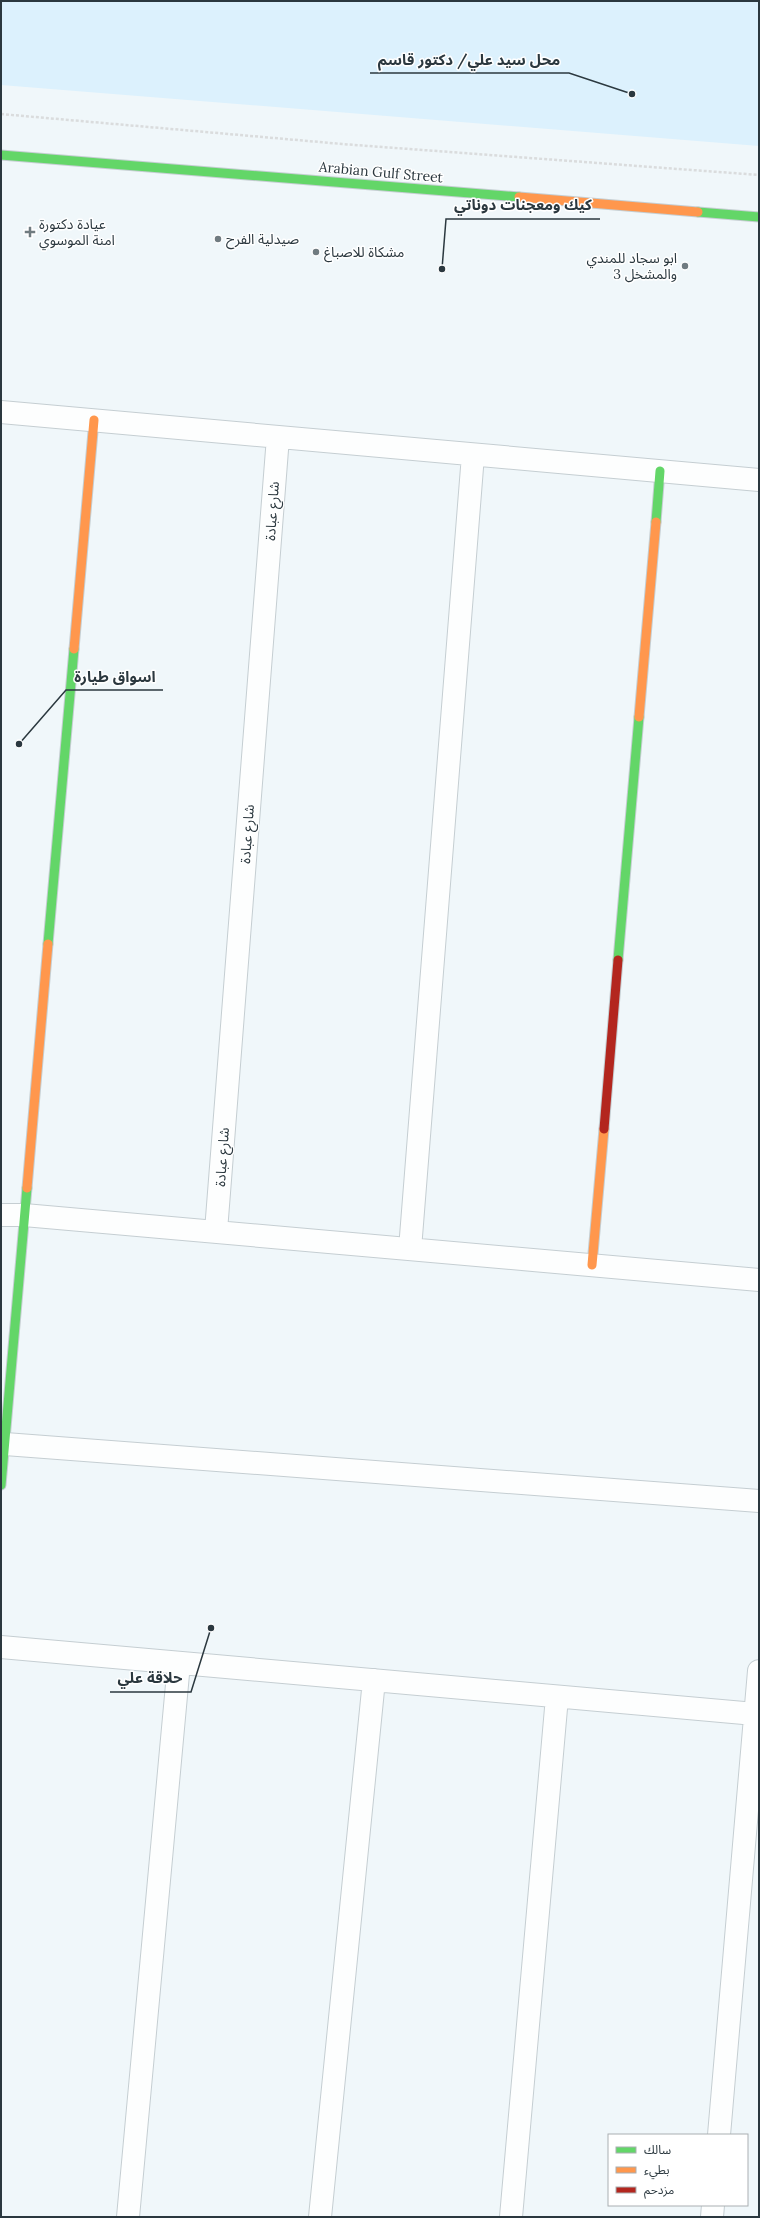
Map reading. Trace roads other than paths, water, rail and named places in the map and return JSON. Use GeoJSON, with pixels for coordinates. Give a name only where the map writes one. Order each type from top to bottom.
{"type":"FeatureCollection","features":[{"type":"Feature","properties":{"kind":"street","name":"Arabian Gulf Street"},"geometry":{"type":"LineString","coordinates":[[1,154],[759,217]]}},
{"type":"Feature","properties":{"kind":"street"},"geometry":{"type":"LineString","coordinates":[[1,412],[759,480]]}},
{"type":"Feature","properties":{"kind":"street"},"geometry":{"type":"LineString","coordinates":[[1,1485],[94,420]]}},
{"type":"Feature","properties":{"kind":"street","name":"شارع عبادة"},"geometry":{"type":"LineString","coordinates":[[216,1232],[278,437]]}},
{"type":"Feature","properties":{"kind":"street"},"geometry":{"type":"LineString","coordinates":[[410,1249],[473,454]]}},
{"type":"Feature","properties":{"kind":"street"},"geometry":{"type":"LineString","coordinates":[[592,1265],[660,471]]}},
{"type":"Feature","properties":{"kind":"street"},"geometry":{"type":"LineString","coordinates":[[1,1215],[24,1215],[759,1280]]}},
{"type":"Feature","properties":{"kind":"street"},"geometry":{"type":"LineString","coordinates":[[5,1444],[759,1501]]}},
{"type":"Feature","properties":{"kind":"street"},"geometry":{"type":"LineString","coordinates":[[1,1647],[755,1714]]}},
{"type":"Feature","properties":{"kind":"street"},"geometry":{"type":"LineString","coordinates":[[128,2217],[179,1663]]}},
{"type":"Feature","properties":{"kind":"street"},"geometry":{"type":"LineString","coordinates":[[719,2134],[759,1672]]}},
{"type":"Feature","properties":{"kind":"street"},"geometry":{"type":"LineString","coordinates":[[320,2217],[374,1680]]}},
{"type":"Feature","properties":{"kind":"street"},"geometry":{"type":"LineString","coordinates":[[511,2217],[557,1697]]}},
{"type":"Feature","properties":{"kind":"street"},"geometry":{"type":"LineString","coordinates":[[712,2206],[712,2217]]}},
{"type":"Feature","properties":{"kind":"place","name":"محل سيد علي/ دكتور قاسم"},"geometry":{"type":"Point","coordinates":[632,94]}},
{"type":"Feature","properties":{"kind":"place","name":"عيادة دكتورة امنة الموسوي"},"geometry":{"type":"Point","coordinates":[30,232]}},
{"type":"Feature","properties":{"kind":"place","name":"صيدلية الفرح"},"geometry":{"type":"Point","coordinates":[218,239]}},
{"type":"Feature","properties":{"kind":"place","name":"مشكاة للاصباغ"},"geometry":{"type":"Point","coordinates":[316,252]}},
{"type":"Feature","properties":{"kind":"place","name":"ابو سجاد للمندي والمشخل 3"},"geometry":{"type":"Point","coordinates":[685,266]}},
{"type":"Feature","properties":{"kind":"place","name":"كيك ومعجنات دوناتي"},"geometry":{"type":"Point","coordinates":[442,269]}},
{"type":"Feature","properties":{"kind":"place","name":"اسواق طيارة"},"geometry":{"type":"Point","coordinates":[19,744]}},
{"type":"Feature","properties":{"kind":"place","name":"حلاقة علي"},"geometry":{"type":"Point","coordinates":[211,1628]}}]}
